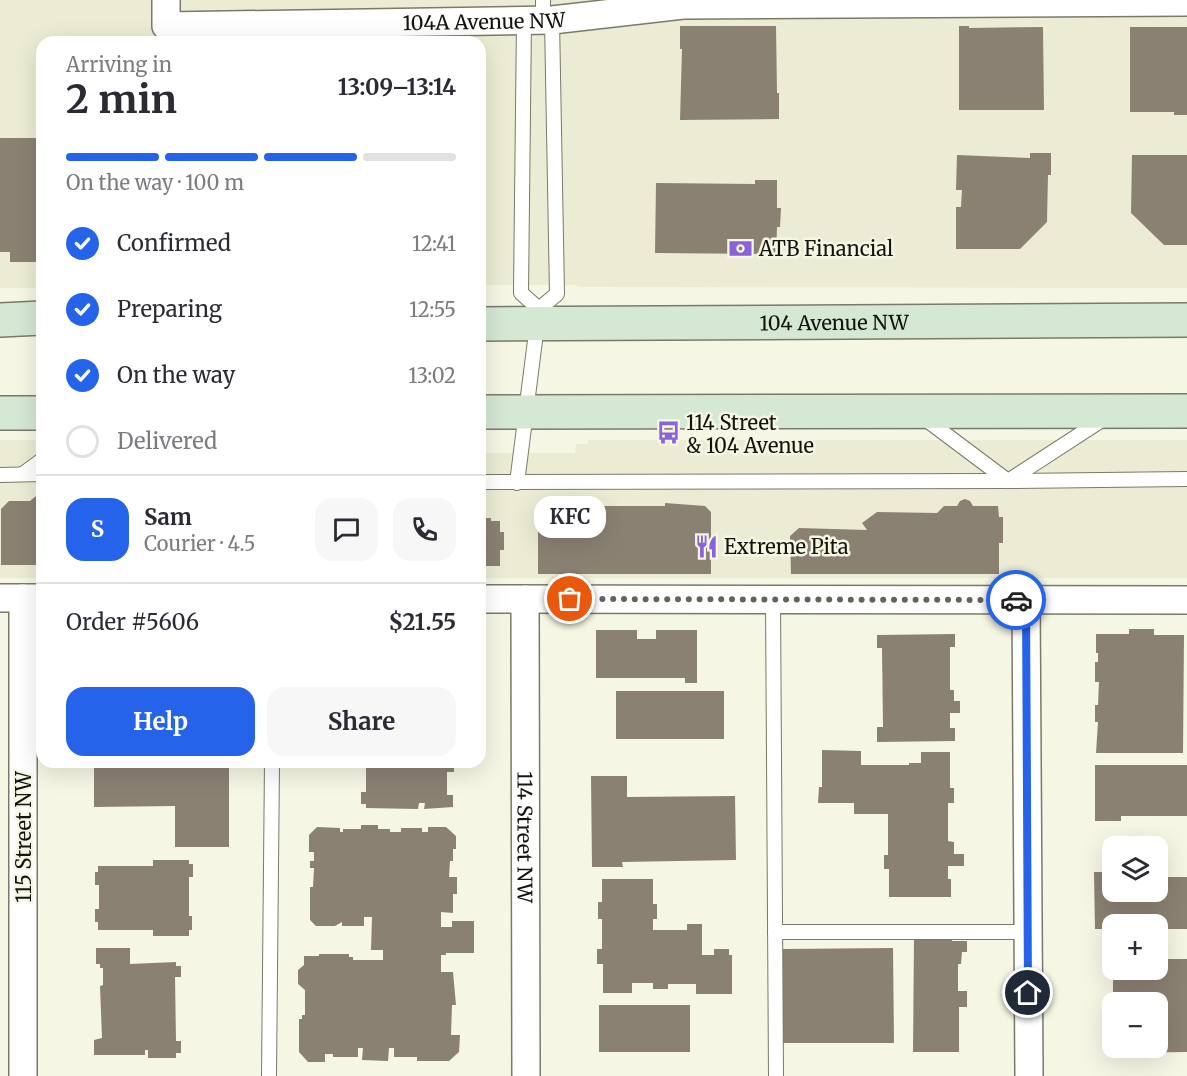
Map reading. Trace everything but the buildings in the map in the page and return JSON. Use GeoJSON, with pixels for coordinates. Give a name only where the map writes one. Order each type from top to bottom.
{"type":"FeatureCollection","features":[{"type":"Feature","properties":{"kind":"main road","name":"104 Avenue NW"},"geometry":{"type":"LineString","coordinates":[[486,323],[538,317],[1187,320]]}},
{"type":"Feature","properties":{"kind":"main road"},"geometry":{"type":"LineString","coordinates":[[0,320],[36,318]]}},
{"type":"Feature","properties":{"kind":"main road"},"geometry":{"type":"LineString","coordinates":[[486,412],[1187,411]]}},
{"type":"Feature","properties":{"kind":"main road"},"geometry":{"type":"LineString","coordinates":[[0,413],[36,413]]}},
{"type":"Feature","properties":{"kind":"street","name":"104A Avenue NW"},"geometry":{"type":"LineString","coordinates":[[166,0],[166,26],[540,15],[682,5],[843,2],[1187,2]]}},
{"type":"Feature","properties":{"kind":"street","name":"115 Street NW"},"geometry":{"type":"LineString","coordinates":[[22,598],[23,1076]]}},
{"type":"Feature","properties":{"kind":"street"},"geometry":{"type":"LineString","coordinates":[[486,599],[1187,600]]}},
{"type":"Feature","properties":{"kind":"street","name":"114 Street NW"},"geometry":{"type":"LineString","coordinates":[[525,599],[526,1076]]}},
{"type":"Feature","properties":{"kind":"street"},"geometry":{"type":"LineString","coordinates":[[1026,600],[1029,1076]]}},
{"type":"Feature","properties":{"kind":"lane"},"geometry":{"type":"LineString","coordinates":[[538,317],[521,293],[540,15]]}},
{"type":"Feature","properties":{"kind":"lane"},"geometry":{"type":"LineString","coordinates":[[517,483],[538,317],[557,294],[540,15]]}},
{"type":"Feature","properties":{"kind":"lane"},"geometry":{"type":"LineString","coordinates":[[915,411],[1008,481]]}},
{"type":"Feature","properties":{"kind":"lane"},"geometry":{"type":"LineString","coordinates":[[1008,481],[1116,411]]}},
{"type":"Feature","properties":{"kind":"lane"},"geometry":{"type":"LineString","coordinates":[[23,474],[36,464]]}},
{"type":"Feature","properties":{"kind":"lane"},"geometry":{"type":"LineString","coordinates":[[0,475],[36,474]]}},
{"type":"Feature","properties":{"kind":"lane"},"geometry":{"type":"LineString","coordinates":[[486,482],[1187,479]]}},
{"type":"Feature","properties":{"kind":"lane"},"geometry":{"type":"LineString","coordinates":[[773,599],[776,1076]]}},
{"type":"Feature","properties":{"kind":"lane"},"geometry":{"type":"LineString","coordinates":[[269,1076],[272,768]]}},
{"type":"Feature","properties":{"kind":"lane"},"geometry":{"type":"LineString","coordinates":[[775,932],[1028,932]]}},
{"type":"Feature","properties":{"kind":"shaded area"},"geometry":{"type":"Polygon","coordinates":[[[0,0],[1187,0],[1187,288],[486,285],[486,36],[36,36],[36,288],[0,288],[0,0]]]}},
{"type":"Feature","properties":{"kind":"shaded area"},"geometry":{"type":"Polygon","coordinates":[[[0,440],[36,440],[36,578],[0,578],[0,440]]]}},
{"type":"Feature","properties":{"kind":"shaded area"},"geometry":{"type":"Polygon","coordinates":[[[588,440],[1187,440],[1187,578],[486,578],[486,453],[575,453],[576,444],[588,444],[588,440]]]}},
{"type":"Feature","properties":{"kind":"way so far"},"geometry":{"type":"LineString","coordinates":[[570,599],[1016,600]]}},
{"type":"Feature","properties":{"kind":"place","name":"ATB Financial"},"geometry":{"type":"Point","coordinates":[741,248]}},
{"type":"Feature","properties":{"kind":"place","name":"114 Street & 104 Avenue"},"geometry":{"type":"Point","coordinates":[668,433]}},
{"type":"Feature","properties":{"kind":"place","name":"Extreme Pita"},"geometry":{"type":"Point","coordinates":[706,546]}},
{"type":"Feature","properties":{"kind":"place","name":"KFC"},"geometry":{"type":"Point","coordinates":[570,599]}},
{"type":"Feature","properties":{"kind":"route"},"geometry":{"type":"LineString","coordinates":[[1016,600],[1026,600],[1028,993]]}}]}
